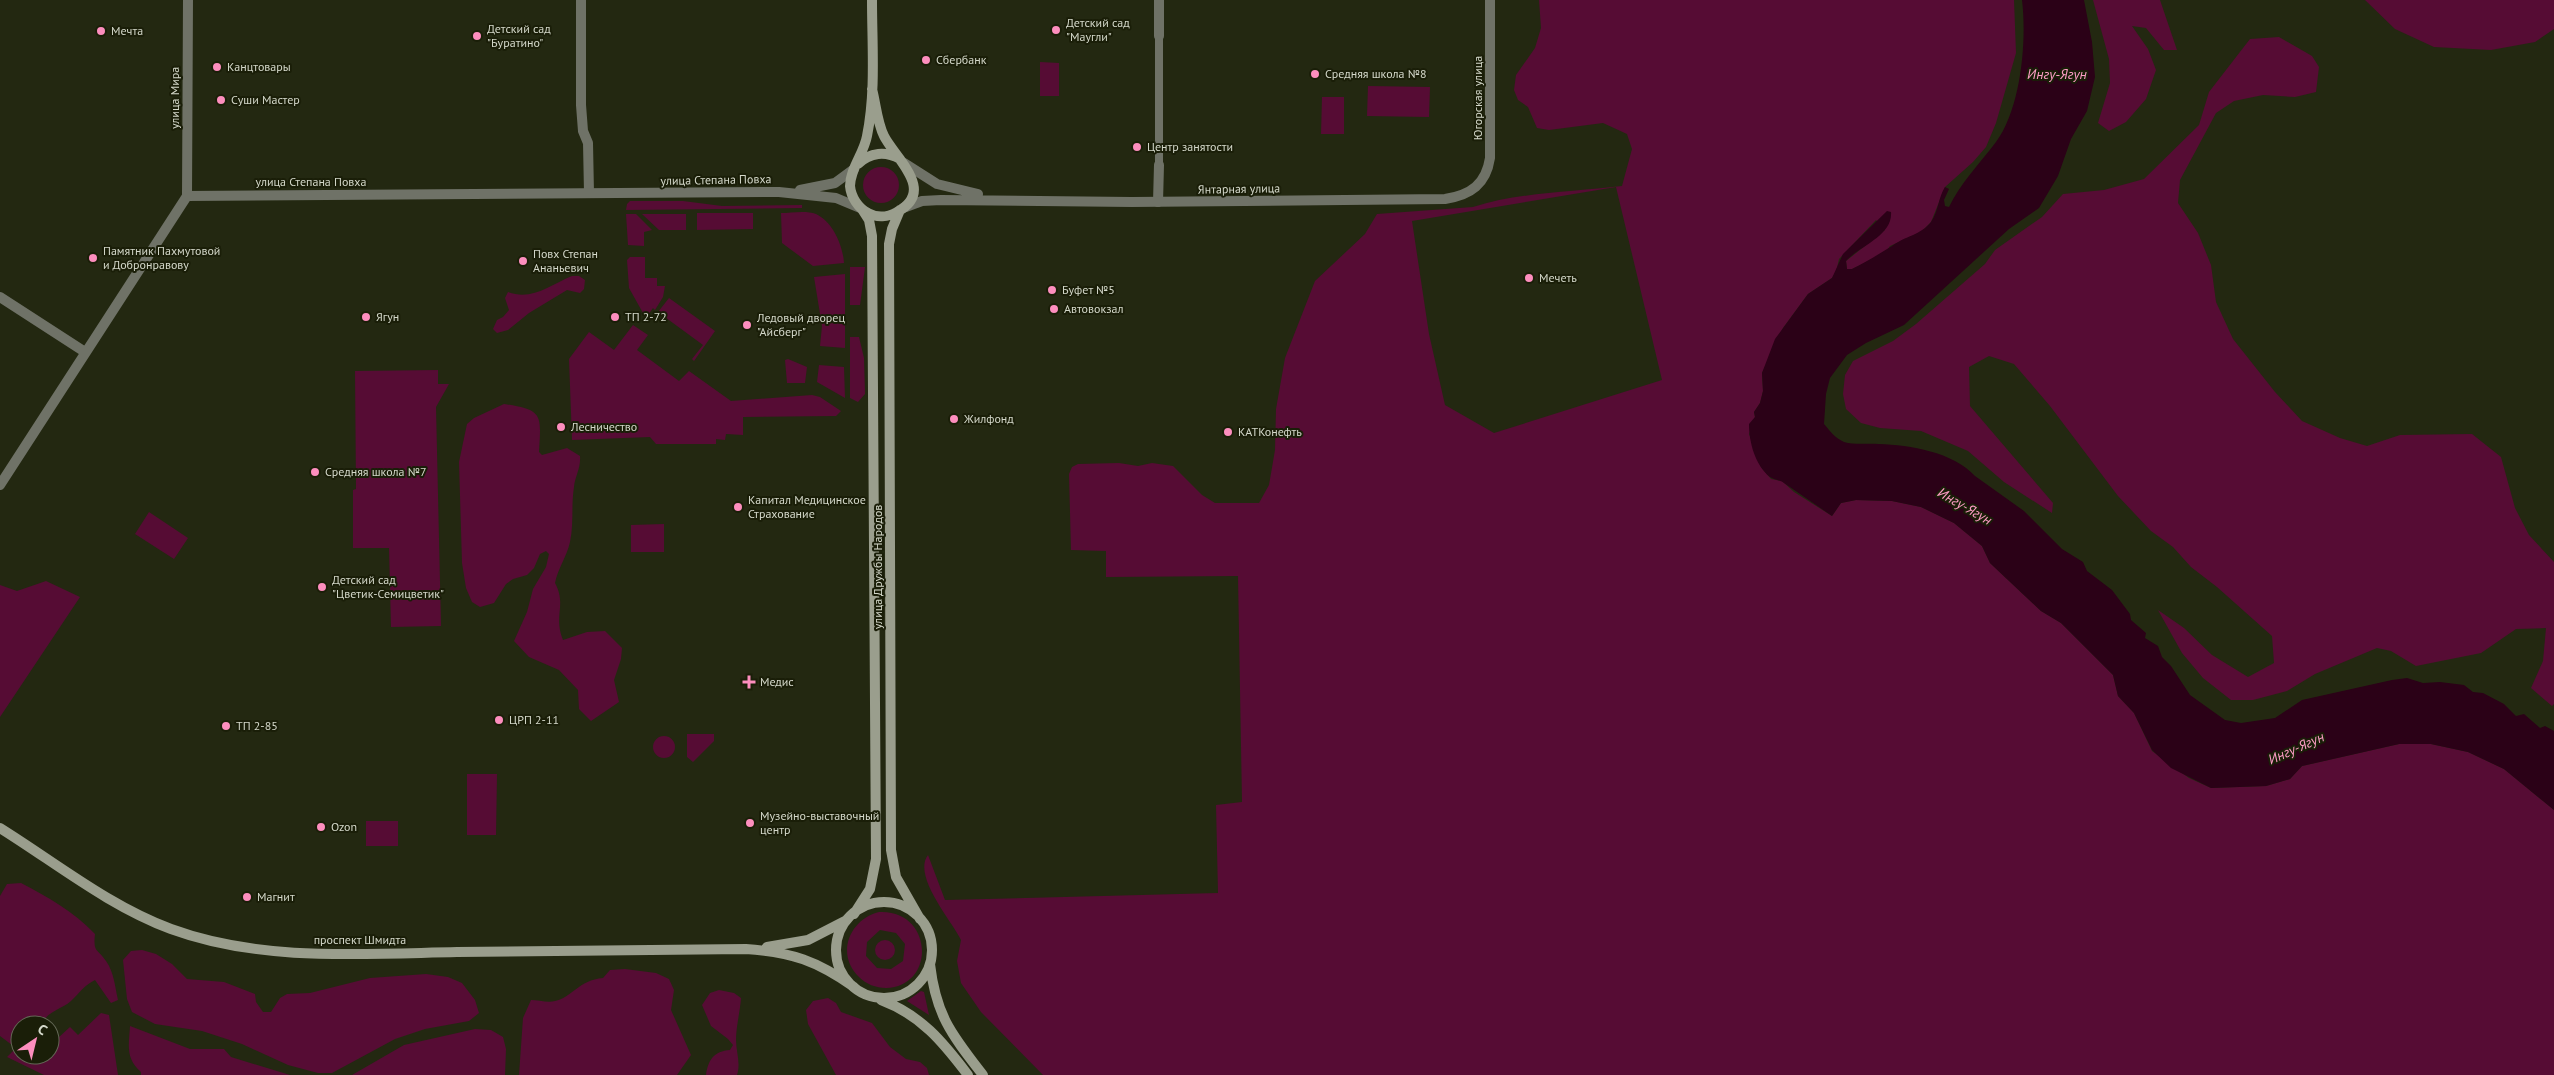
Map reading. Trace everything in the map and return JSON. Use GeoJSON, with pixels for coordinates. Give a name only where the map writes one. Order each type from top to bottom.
{"type":"FeatureCollection","features":[{"type":"Feature","properties":{"kind":"main road"},"geometry":{"type":"LineString","coordinates":[[872,0],[872,89],[867,136],[851,180],[851,191],[855,201],[862,209],[871,214],[882,216],[902,209],[910,198],[913,185],[912,176],[884,135],[872,89]]}},
{"type":"Feature","properties":{"kind":"main road"},"geometry":{"type":"LineString","coordinates":[[856,167],[866,158],[875,154],[886,154],[902,161]]}},
{"type":"Feature","properties":{"kind":"main road","name":"улица Дружбы Народов"},"geometry":{"type":"LineString","coordinates":[[852,916],[870,889],[876,859],[872,236],[869,220],[862,209]]}},
{"type":"Feature","properties":{"kind":"main road","name":"улица Дружбы Народов"},"geometry":{"type":"LineString","coordinates":[[902,209],[892,229],[889,244],[891,850],[896,878],[920,919]]}},
{"type":"Feature","properties":{"kind":"main road","name":"проспект Шмидта"},"geometry":{"type":"LineString","coordinates":[[1,829],[130,910],[171,929],[224,944],[264,950],[330,953],[746,949],[781,952],[808,959],[830,970],[854,987]]}},
{"type":"Feature","properties":{"kind":"main road"},"geometry":{"type":"LineString","coordinates":[[968,1075],[942,1040],[924,1024],[904,1010],[854,987],[841,971],[836,950],[841,930],[852,916],[872,904],[888,903],[903,907],[920,919],[926,927],[931,942],[930,962],[935,998],[942,1016],[951,1033],[983,1075]]}},
{"type":"Feature","properties":{"kind":"main road","name":"проспект Шмидта"},"geometry":{"type":"LineString","coordinates":[[746,949],[808,940],[852,916]]}},
{"type":"Feature","properties":{"kind":"main road"},"geometry":{"type":"LineString","coordinates":[[868,995],[884,998],[904,994],[921,981],[930,962]]}},
{"type":"Feature","properties":{"kind":"street","name":"улица Мира"},"geometry":{"type":"LineString","coordinates":[[186,196],[188,0]]}},
{"type":"Feature","properties":{"kind":"street"},"geometry":{"type":"LineString","coordinates":[[581,0],[581,106],[583,131],[588,143],[589,194]]}},
{"type":"Feature","properties":{"kind":"street"},"geometry":{"type":"LineString","coordinates":[[1158,202],[1159,0]]}},
{"type":"Feature","properties":{"kind":"street","name":"Югорская улица"},"geometry":{"type":"LineString","coordinates":[[1474,190],[1486,175],[1490,158],[1490,0]]}},
{"type":"Feature","properties":{"kind":"street"},"geometry":{"type":"LineString","coordinates":[[902,161],[926,178],[946,188],[1004,199]]}},
{"type":"Feature","properties":{"kind":"street"},"geometry":{"type":"LineString","coordinates":[[779,192],[828,186],[840,181],[856,167]]}},
{"type":"Feature","properties":{"kind":"street","name":"Янтарная улица"},"geometry":{"type":"LineString","coordinates":[[1004,199],[1158,202],[1445,199],[1462,196],[1474,190]]}},
{"type":"Feature","properties":{"kind":"street","name":"улица Степана Повха"},"geometry":{"type":"LineString","coordinates":[[186,196],[779,192]]}},
{"type":"Feature","properties":{"kind":"street"},"geometry":{"type":"LineString","coordinates":[[779,192],[836,198],[862,209]]}},
{"type":"Feature","properties":{"kind":"street"},"geometry":{"type":"LineString","coordinates":[[0,485],[186,196]]}},
{"type":"Feature","properties":{"kind":"street"},"geometry":{"type":"LineString","coordinates":[[902,209],[930,200],[1004,199]]}},
{"type":"Feature","properties":{"kind":"street"},"geometry":{"type":"LineString","coordinates":[[0,298],[85,352]]}},
{"type":"Feature","properties":{"kind":"shaded area"},"geometry":{"type":"Polygon","coordinates":[[[1539,0],[2014,0],[2016,53],[1996,123],[1986,147],[1973,162],[1945,187],[1931,222],[1921,232],[1890,246],[1885,253],[1852,269],[1847,269],[1846,261],[1885,230],[1876,220],[1839,259],[1836,272],[1832,278],[1808,294],[1783,328],[1762,373],[1763,391],[1760,403],[1754,412],[1755,417],[1749,434],[1761,467],[1771,479],[1782,481],[1794,492],[1832,516],[1841,503],[1856,500],[1892,501],[1921,507],[1954,523],[1982,546],[1990,563],[2041,611],[2061,623],[2113,675],[2118,696],[2134,713],[2152,751],[2189,778],[2211,788],[2266,786],[2290,779],[2302,766],[2399,744],[2431,744],[2468,752],[2504,769],[2554,810],[2554,1075],[1043,1075],[981,1012],[961,983],[957,961],[961,940],[929,886],[924,864],[928,855],[945,900],[1218,893],[1216,805],[1242,802],[1238,576],[1106,577],[1106,551],[1071,550],[1069,474],[1072,467],[1078,464],[1119,463],[1138,466],[1152,463],[1173,466],[1202,495],[1215,503],[1259,503],[1269,485],[1275,450],[1276,409],[1285,358],[1315,281],[1365,234],[1377,214],[1473,207],[1528,195],[1622,186],[1632,149],[1627,134],[1603,123],[1549,130],[1537,128],[1528,107],[1518,100],[1514,90],[1516,75],[1535,48],[1541,28],[1539,0]],[[1616,187],[1412,221],[1429,334],[1445,405],[1494,433],[1662,380],[1616,187]]]}},
{"type":"Feature","properties":{"kind":"shaded area"},"geometry":{"type":"Polygon","coordinates":[[[2093,0],[2160,0],[2177,50],[2164,50],[2146,28],[2132,26],[2148,49],[2156,70],[2146,99],[2126,122],[2109,131],[2098,123],[2110,83],[2109,59],[2093,0]]]}},
{"type":"Feature","properties":{"kind":"shaded area"},"geometry":{"type":"Polygon","coordinates":[[[2365,0],[2554,0],[2554,29],[2535,42],[2491,50],[2434,47],[2395,29],[2365,0]]]}},
{"type":"Feature","properties":{"kind":"shaded area"},"geometry":{"type":"Polygon","coordinates":[[[2279,37],[2312,56],[2319,67],[2316,92],[2295,97],[2263,95],[2234,101],[2216,113],[2180,180],[2178,203],[2198,233],[2211,265],[2216,302],[2233,339],[2275,392],[2302,421],[2340,438],[2367,446],[2400,435],[2472,434],[2501,457],[2515,508],[2529,535],[2554,562],[2554,704],[2552,706],[2531,688],[2543,661],[2546,628],[2516,629],[2481,653],[2416,666],[2391,651],[2377,648],[2315,674],[2287,691],[2253,700],[2231,700],[2203,678],[2182,653],[2158,610],[2184,628],[2212,655],[2248,677],[2274,663],[2272,636],[2217,587],[2191,567],[2173,547],[2151,531],[2118,496],[2050,406],[2014,364],[1989,356],[1969,367],[1970,406],[2053,503],[2052,513],[2004,482],[1968,451],[1921,431],[1880,428],[1861,423],[1846,409],[1843,394],[1845,375],[1853,361],[1893,341],[1916,324],[1985,264],[1995,250],[2042,217],[2063,194],[2104,190],[2144,179],[2199,125],[2209,92],[2250,39],[2279,37]]]}},
{"type":"Feature","properties":{"kind":"shaded area"},"geometry":{"type":"Polygon","coordinates":[[[1040,62],[1059,63],[1059,96],[1040,96],[1040,62]]]}},
{"type":"Feature","properties":{"kind":"shaded area"},"geometry":{"type":"Polygon","coordinates":[[[1368,86],[1430,87],[1429,117],[1367,116],[1368,86]]]}},
{"type":"Feature","properties":{"kind":"shaded area"},"geometry":{"type":"Polygon","coordinates":[[[1322,97],[1344,97],[1344,134],[1321,134],[1322,97]]]}},
{"type":"Feature","properties":{"kind":"shaded area"},"geometry":{"type":"Polygon","coordinates":[[[881,167],[888,168],[894,172],[898,178],[898,192],[894,198],[888,202],[881,203],[874,202],[868,198],[864,192],[863,185],[864,178],[868,172],[874,168],[881,167]]]}},
{"type":"Feature","properties":{"kind":"shaded area"},"geometry":{"type":"Polygon","coordinates":[[[630,201],[683,201],[722,206],[802,205],[802,208],[626,210],[627,204],[630,201]]]}},
{"type":"Feature","properties":{"kind":"shaded area"},"geometry":{"type":"Polygon","coordinates":[[[808,212],[822,218],[836,235],[842,249],[844,263],[813,266],[782,243],[781,213],[808,212]]]}},
{"type":"Feature","properties":{"kind":"shaded area"},"geometry":{"type":"Polygon","coordinates":[[[697,213],[753,213],[753,229],[697,230],[697,213]]]}},
{"type":"Feature","properties":{"kind":"shaded area"},"geometry":{"type":"Polygon","coordinates":[[[626,214],[636,214],[652,230],[644,232],[644,246],[628,245],[626,214]]]}},
{"type":"Feature","properties":{"kind":"shaded area"},"geometry":{"type":"Polygon","coordinates":[[[642,214],[686,214],[686,230],[659,230],[642,214]]]}},
{"type":"Feature","properties":{"kind":"shaded area"},"geometry":{"type":"Polygon","coordinates":[[[630,257],[645,257],[645,278],[657,278],[657,286],[665,286],[663,297],[655,310],[653,308],[648,315],[643,313],[629,288],[627,260],[630,257]]]}},
{"type":"Feature","properties":{"kind":"shaded area"},"geometry":{"type":"Polygon","coordinates":[[[850,267],[865,267],[860,305],[850,305],[850,267]]]}},
{"type":"Feature","properties":{"kind":"shaded area"},"geometry":{"type":"Polygon","coordinates":[[[845,274],[845,348],[820,346],[822,326],[814,277],[845,274]]]}},
{"type":"Feature","properties":{"kind":"shaded area"},"geometry":{"type":"Polygon","coordinates":[[[572,276],[579,276],[585,280],[584,289],[580,293],[567,290],[529,313],[508,330],[497,333],[493,329],[497,320],[503,317],[509,310],[505,298],[508,292],[525,295],[541,291],[572,276]]]}},
{"type":"Feature","properties":{"kind":"shaded area"},"geometry":{"type":"Polygon","coordinates":[[[669,298],[715,331],[694,361],[692,359],[703,345],[658,312],[669,298]]]}},
{"type":"Feature","properties":{"kind":"shaded area"},"geometry":{"type":"Polygon","coordinates":[[[633,325],[648,335],[637,350],[679,381],[689,371],[731,401],[812,395],[820,397],[841,411],[836,416],[743,417],[743,435],[726,434],[725,440],[716,439],[716,444],[656,444],[650,437],[572,440],[569,359],[589,332],[614,350],[633,325]]]}},
{"type":"Feature","properties":{"kind":"shaded area"},"geometry":{"type":"Polygon","coordinates":[[[850,337],[859,337],[864,358],[865,394],[858,402],[850,398],[850,337]]]}},
{"type":"Feature","properties":{"kind":"shaded area"},"geometry":{"type":"Polygon","coordinates":[[[788,359],[807,367],[805,383],[787,383],[785,360],[788,359]]]}},
{"type":"Feature","properties":{"kind":"shaded area"},"geometry":{"type":"Polygon","coordinates":[[[819,365],[844,367],[845,398],[817,382],[819,365]]]}},
{"type":"Feature","properties":{"kind":"shaded area"},"geometry":{"type":"Polygon","coordinates":[[[438,370],[438,384],[449,384],[436,407],[441,626],[391,627],[389,548],[353,548],[353,490],[356,489],[355,371],[438,370]]]}},
{"type":"Feature","properties":{"kind":"shaded area"},"geometry":{"type":"Polygon","coordinates":[[[504,404],[527,409],[537,416],[540,430],[539,452],[542,455],[567,448],[580,456],[573,494],[570,542],[555,583],[560,598],[560,632],[563,640],[587,632],[605,631],[622,648],[621,659],[614,680],[619,702],[591,721],[579,709],[578,690],[559,670],[529,657],[514,641],[527,612],[533,589],[546,567],[549,554],[546,551],[540,554],[534,568],[527,575],[513,579],[506,584],[494,603],[480,607],[472,602],[466,588],[462,563],[459,462],[467,424],[474,418],[504,404]]]}},
{"type":"Feature","properties":{"kind":"shaded area"},"geometry":{"type":"Polygon","coordinates":[[[149,512],[188,538],[174,559],[135,534],[149,512]]]}},
{"type":"Feature","properties":{"kind":"shaded area"},"geometry":{"type":"Polygon","coordinates":[[[664,524],[664,552],[631,552],[631,525],[664,524]]]}},
{"type":"Feature","properties":{"kind":"shaded area"},"geometry":{"type":"Polygon","coordinates":[[[46,581],[80,597],[0,717],[0,585],[17,591],[46,581]]]}},
{"type":"Feature","properties":{"kind":"shaded area"},"geometry":{"type":"Polygon","coordinates":[[[687,734],[714,734],[714,741],[693,762],[687,757],[687,734]]]}},
{"type":"Feature","properties":{"kind":"shaded area"},"geometry":{"type":"Polygon","coordinates":[[[664,736],[672,739],[675,747],[672,755],[664,758],[656,755],[653,747],[656,739],[664,736]]]}},
{"type":"Feature","properties":{"kind":"shaded area"},"geometry":{"type":"Polygon","coordinates":[[[467,774],[497,774],[496,835],[467,835],[467,774]]]}},
{"type":"Feature","properties":{"kind":"shaded area"},"geometry":{"type":"Polygon","coordinates":[[[366,821],[398,821],[398,846],[366,846],[366,821]]]}},
{"type":"Feature","properties":{"kind":"shaded area"},"geometry":{"type":"Polygon","coordinates":[[[21,883],[41,894],[78,918],[95,934],[96,950],[111,970],[118,1000],[111,1003],[95,980],[83,988],[70,1002],[49,1015],[10,1015],[10,1044],[0,1036],[0,896],[7,884],[21,883]]]}},
{"type":"Feature","properties":{"kind":"shaded area"},"geometry":{"type":"Polygon","coordinates":[[[879,912],[897,914],[910,922],[918,934],[922,948],[920,962],[914,975],[903,984],[886,988],[868,984],[852,968],[848,958],[847,948],[849,939],[860,922],[879,912]],[[880,930],[867,942],[866,956],[877,968],[891,969],[903,961],[905,944],[896,933],[880,930]]]}},
{"type":"Feature","properties":{"kind":"shaded area"},"geometry":{"type":"Polygon","coordinates":[[[885,940],[892,943],[895,950],[892,957],[885,960],[878,957],[875,950],[878,943],[885,940]]]}},
{"type":"Feature","properties":{"kind":"shaded area"},"geometry":{"type":"Polygon","coordinates":[[[142,950],[156,954],[172,964],[187,979],[224,982],[255,994],[256,1002],[263,1012],[271,1012],[280,998],[287,994],[310,993],[370,978],[426,974],[448,977],[462,983],[475,1000],[479,1013],[469,1021],[425,1029],[395,1039],[332,1073],[318,1073],[288,1065],[242,1044],[202,1031],[155,1024],[132,1012],[127,999],[123,960],[131,951],[142,950]]]}},
{"type":"Feature","properties":{"kind":"shaded area"},"geometry":{"type":"Polygon","coordinates":[[[625,969],[656,973],[669,979],[674,990],[671,1010],[691,1055],[677,1075],[519,1075],[523,1018],[531,1000],[555,1001],[566,996],[581,985],[603,978],[610,970],[625,969]]]}},
{"type":"Feature","properties":{"kind":"shaded area"},"geometry":{"type":"Polygon","coordinates":[[[719,990],[734,993],[741,998],[736,1035],[739,1066],[737,1075],[706,1075],[708,1065],[713,1057],[720,1052],[730,1050],[733,1045],[711,1026],[702,1005],[710,993],[719,990]]]}},
{"type":"Feature","properties":{"kind":"shaded area"},"geometry":{"type":"Polygon","coordinates":[[[921,991],[924,992],[929,1015],[907,1001],[921,991]]]}},
{"type":"Feature","properties":{"kind":"shaded area"},"geometry":{"type":"Polygon","coordinates":[[[828,998],[836,1003],[841,1012],[872,1023],[890,1047],[906,1059],[920,1062],[927,1068],[929,1075],[836,1075],[808,1024],[806,1010],[813,1001],[828,998]]]}},
{"type":"Feature","properties":{"kind":"shaded area"},"geometry":{"type":"Polygon","coordinates":[[[101,1013],[109,1015],[118,1075],[44,1075],[23,1065],[60,1065],[60,1036],[70,1027],[78,1035],[101,1013]]]}},
{"type":"Feature","properties":{"kind":"shaded area"},"geometry":{"type":"Polygon","coordinates":[[[130,1026],[190,1049],[224,1049],[231,1057],[290,1075],[141,1075],[141,1072],[132,1062],[130,1056],[130,1026]]]}},
{"type":"Feature","properties":{"kind":"shaded area"},"geometry":{"type":"Polygon","coordinates":[[[475,1029],[491,1030],[503,1037],[506,1049],[505,1075],[352,1075],[404,1045],[475,1029]]]}},
{"type":"Feature","properties":{"kind":"water","name":"Ингу-Ягун"},"geometry":{"type":"Polygon","coordinates":[[[2022,0],[2084,0],[2092,42],[2095,77],[2087,111],[2071,139],[2058,176],[2039,208],[2009,229],[1904,325],[1866,343],[1847,355],[1830,378],[1826,394],[1824,424],[1835,436],[1844,442],[1917,448],[1943,456],[1966,468],[2024,511],[2062,549],[2083,562],[2087,571],[2112,590],[2130,614],[2131,620],[2146,633],[2145,638],[2158,646],[2162,657],[2171,666],[2190,695],[2225,720],[2241,723],[2275,718],[2302,700],[2392,680],[2407,678],[2423,683],[2440,682],[2464,685],[2473,692],[2483,693],[2504,704],[2516,716],[2524,714],[2540,728],[2545,726],[2554,731],[2554,810],[2504,769],[2468,752],[2431,744],[2399,744],[2302,766],[2290,779],[2266,786],[2211,788],[2171,768],[2152,750],[2134,713],[2118,696],[2113,675],[2061,623],[2041,611],[1990,563],[1982,546],[1954,523],[1921,507],[1892,501],[1856,500],[1841,503],[1832,516],[1784,483],[1770,477],[1760,466],[1752,446],[1749,424],[1755,417],[1754,412],[1760,403],[1763,391],[1762,373],[1775,339],[1808,294],[1832,278],[1843,254],[1887,211],[1891,212],[1887,228],[1846,261],[1847,269],[1852,269],[1918,233],[1927,226],[1934,218],[1945,187],[1949,189],[1944,200],[1945,206],[1949,207],[1964,182],[1996,142],[2011,111],[2017,93],[2023,54],[2022,0]]]}},
{"type":"Feature","properties":{"kind":"place","name":"Детский сад \"Маугли\""},"geometry":{"type":"Point","coordinates":[1056,30]}},
{"type":"Feature","properties":{"kind":"place","name":"Мечта"},"geometry":{"type":"Point","coordinates":[101,31]}},
{"type":"Feature","properties":{"kind":"place","name":"Детский сад \"Буратино\""},"geometry":{"type":"Point","coordinates":[477,36]}},
{"type":"Feature","properties":{"kind":"place","name":"Сбербанк"},"geometry":{"type":"Point","coordinates":[926,60]}},
{"type":"Feature","properties":{"kind":"place","name":"Канцтовары"},"geometry":{"type":"Point","coordinates":[217,67]}},
{"type":"Feature","properties":{"kind":"place","name":"Средняя школа №8"},"geometry":{"type":"Point","coordinates":[1315,74]}},
{"type":"Feature","properties":{"kind":"place","name":"Суши Мастер"},"geometry":{"type":"Point","coordinates":[221,100]}},
{"type":"Feature","properties":{"kind":"place","name":"Центр занятости"},"geometry":{"type":"Point","coordinates":[1137,147]}},
{"type":"Feature","properties":{"kind":"place","name":"Памятник Пахмутовой и Добронравову"},"geometry":{"type":"Point","coordinates":[93,258]}},
{"type":"Feature","properties":{"kind":"place","name":"Повх Степан Ананьевич"},"geometry":{"type":"Point","coordinates":[523,261]}},
{"type":"Feature","properties":{"kind":"place","name":"Мечеть"},"geometry":{"type":"Point","coordinates":[1529,278]}},
{"type":"Feature","properties":{"kind":"place","name":"Буфет №5"},"geometry":{"type":"Point","coordinates":[1052,290]}},
{"type":"Feature","properties":{"kind":"place","name":"Автовокзал"},"geometry":{"type":"Point","coordinates":[1054,309]}},
{"type":"Feature","properties":{"kind":"place","name":"Ягун"},"geometry":{"type":"Point","coordinates":[366,317]}},
{"type":"Feature","properties":{"kind":"place","name":"ТП 2-72"},"geometry":{"type":"Point","coordinates":[615,317]}},
{"type":"Feature","properties":{"kind":"place","name":"Ледовый дворец \"Айсберг\""},"geometry":{"type":"Point","coordinates":[747,325]}},
{"type":"Feature","properties":{"kind":"place","name":"Жилфонд"},"geometry":{"type":"Point","coordinates":[954,419]}},
{"type":"Feature","properties":{"kind":"place","name":"Лесничество"},"geometry":{"type":"Point","coordinates":[561,427]}},
{"type":"Feature","properties":{"kind":"place","name":"КАТКонефть"},"geometry":{"type":"Point","coordinates":[1228,432]}},
{"type":"Feature","properties":{"kind":"place","name":"Средняя школа №7"},"geometry":{"type":"Point","coordinates":[315,472]}},
{"type":"Feature","properties":{"kind":"place","name":"Капитал Медицинское Страхование"},"geometry":{"type":"Point","coordinates":[738,507]}},
{"type":"Feature","properties":{"kind":"place","name":"Детский сад \"Цветик-Семицветик\""},"geometry":{"type":"Point","coordinates":[322,587]}},
{"type":"Feature","properties":{"kind":"place","name":"Медис"},"geometry":{"type":"Point","coordinates":[749,682]}},
{"type":"Feature","properties":{"kind":"place","name":"ЦРП 2-11"},"geometry":{"type":"Point","coordinates":[499,720]}},
{"type":"Feature","properties":{"kind":"place","name":"ТП 2-85"},"geometry":{"type":"Point","coordinates":[226,726]}},
{"type":"Feature","properties":{"kind":"place","name":"Музейно-выставочный центр"},"geometry":{"type":"Point","coordinates":[750,823]}},
{"type":"Feature","properties":{"kind":"place","name":"Ozon"},"geometry":{"type":"Point","coordinates":[321,827]}},
{"type":"Feature","properties":{"kind":"place","name":"Магнит"},"geometry":{"type":"Point","coordinates":[247,897]}}]}
